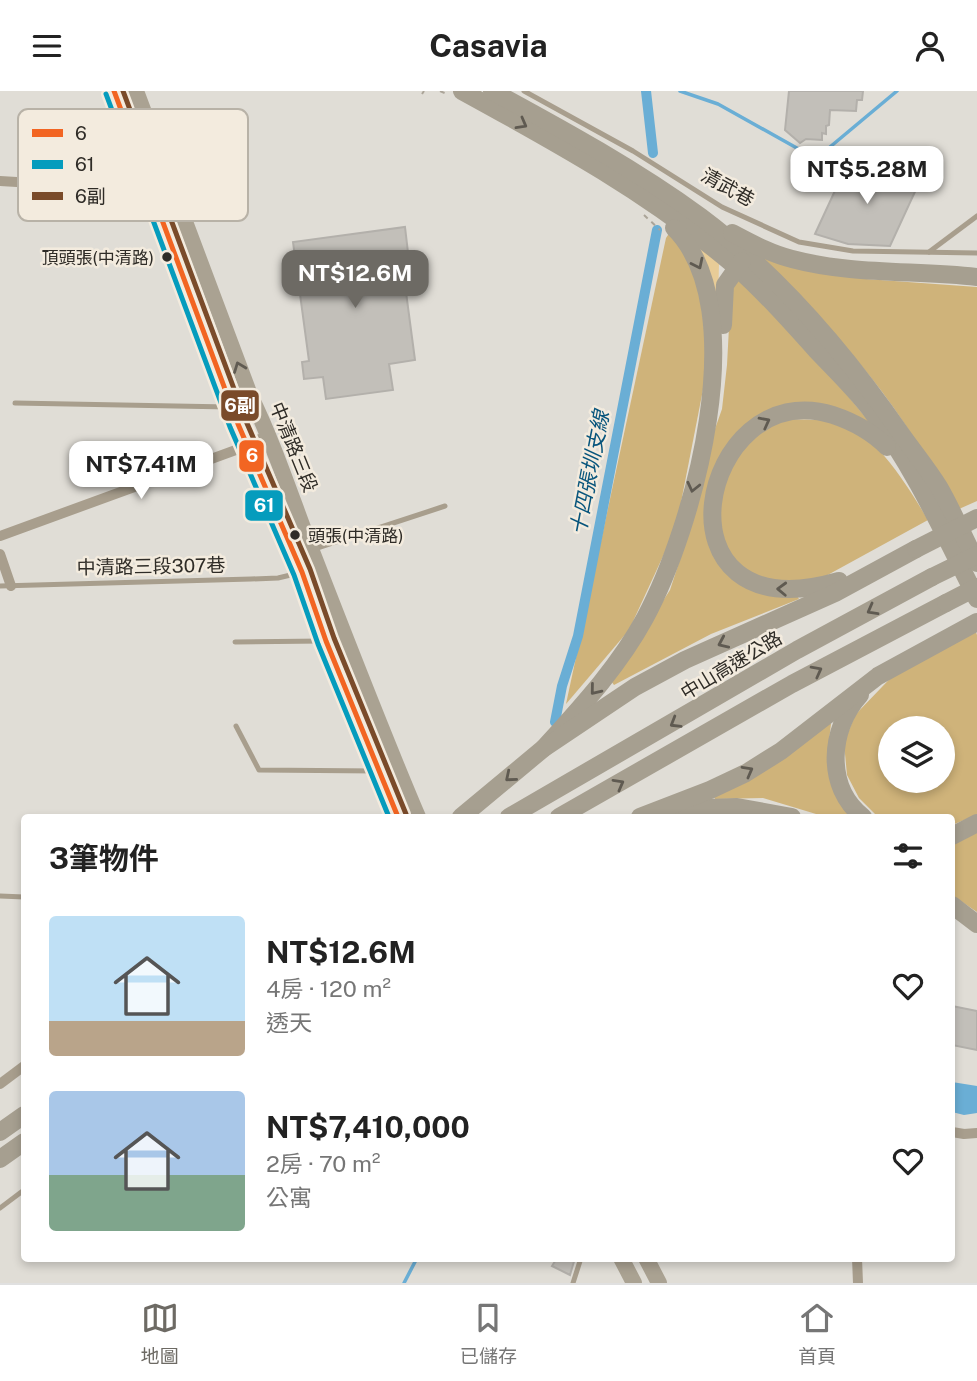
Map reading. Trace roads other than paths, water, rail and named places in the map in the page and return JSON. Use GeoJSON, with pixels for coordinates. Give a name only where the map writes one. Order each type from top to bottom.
{"type":"FeatureCollection","features":[{"type":"Feature","properties":{"kind":"highway"},"geometry":{"type":"LineString","coordinates":[[462,91],[639,193],[741,261],[804,311],[874,395],[938,486],[977,563]]}},
{"type":"Feature","properties":{"kind":"highway"},"geometry":{"type":"LineString","coordinates":[[492,91],[609,156],[702,218],[756,246],[789,259],[848,269],[977,277]]}},
{"type":"Feature","properties":{"kind":"highway"},"geometry":{"type":"LineString","coordinates":[[639,193],[686,243],[703,273],[709,295],[713,321],[712,380],[701,452]]}},
{"type":"Feature","properties":{"kind":"highway"},"geometry":{"type":"LineString","coordinates":[[702,218],[741,261],[768,297],[869,408],[914,474],[977,599]]}},
{"type":"Feature","properties":{"kind":"highway"},"geometry":{"type":"LineString","coordinates":[[544,748],[620,657],[644,619],[679,541],[717,401],[721,377],[725,285],[741,261]]}},
{"type":"Feature","properties":{"kind":"highway"},"geometry":{"type":"LineString","coordinates":[[873,572],[815,588],[789,590],[756,585],[736,571],[721,553],[713,535],[712,514],[719,479],[729,456],[750,430],[766,419],[799,410],[819,411],[857,424],[883,443],[914,474]]}},
{"type":"Feature","properties":{"kind":"highway"},"geometry":{"type":"LineString","coordinates":[[465,814],[544,748],[635,687],[685,660],[790,614],[977,518]]}},
{"type":"Feature","properties":{"kind":"highway","name":"中山高速公路"},"geometry":{"type":"LineString","coordinates":[[514,814],[797,650],[977,555]]}},
{"type":"Feature","properties":{"kind":"highway"},"geometry":{"type":"LineString","coordinates":[[564,814],[792,684],[977,587]]}},
{"type":"Feature","properties":{"kind":"highway"},"geometry":{"type":"LineString","coordinates":[[647,814],[746,773],[781,751],[878,676],[977,622]]}},
{"type":"Feature","properties":{"kind":"highway"},"geometry":{"type":"LineString","coordinates":[[860,814],[847,800],[840,785],[835,749],[841,722],[856,699],[878,676]]}},
{"type":"Feature","properties":{"kind":"highway"},"geometry":{"type":"LineString","coordinates":[[654,814],[704,807],[737,807],[776,814]]}},
{"type":"Feature","properties":{"kind":"highway"},"geometry":{"type":"LineString","coordinates":[[955,834],[977,823]]}},
{"type":"Feature","properties":{"kind":"highway"},"geometry":{"type":"LineString","coordinates":[[955,907],[977,924]]}},
{"type":"Feature","properties":{"kind":"highway"},"geometry":{"type":"LineString","coordinates":[[0,1132],[21,1117]]}},
{"type":"Feature","properties":{"kind":"highway"},"geometry":{"type":"LineString","coordinates":[[0,1159],[21,1144]]}},
{"type":"Feature","properties":{"kind":"main road"},"geometry":{"type":"LineString","coordinates":[[114,91],[120,109]]}},
{"type":"Feature","properties":{"kind":"main road","name":"中清路三段"},"geometry":{"type":"LineString","coordinates":[[136,91],[143,109]]}},
{"type":"Feature","properties":{"kind":"main road"},"geometry":{"type":"LineString","coordinates":[[161,221],[232,407],[302,572],[326,641],[397,814]]}},
{"type":"Feature","properties":{"kind":"main road","name":"中清路三段"},"geometry":{"type":"LineString","coordinates":[[185,221],[250,395],[270,435],[311,550],[400,779],[417,814]]}},
{"type":"Feature","properties":{"kind":"main road"},"geometry":{"type":"LineString","coordinates":[[623,1262],[634,1283]]}},
{"type":"Feature","properties":{"kind":"main road"},"geometry":{"type":"LineString","coordinates":[[648,1262],[659,1283]]}},
{"type":"Feature","properties":{"kind":"street"},"geometry":{"type":"LineString","coordinates":[[0,181],[18,182]]}},
{"type":"Feature","properties":{"kind":"street"},"geometry":{"type":"LineString","coordinates":[[0,536],[244,447],[270,435]]}},
{"type":"Feature","properties":{"kind":"street"},"geometry":{"type":"LineString","coordinates":[[0,554],[5,586]]}},
{"type":"Feature","properties":{"kind":"street"},"geometry":{"type":"LineString","coordinates":[[0,1084],[21,1068]]}},
{"type":"Feature","properties":{"kind":"street"},"geometry":{"type":"LineString","coordinates":[[955,1132],[977,1133]]}},
{"type":"Feature","properties":{"kind":"street"},"geometry":{"type":"LineString","coordinates":[[857,1262],[858,1283]]}},
{"type":"Feature","properties":{"kind":"lane","name":"清武巷"},"geometry":{"type":"LineString","coordinates":[[524,91],[633,151],[722,207],[799,242],[853,251],[977,253]]}},
{"type":"Feature","properties":{"kind":"lane"},"geometry":{"type":"LineString","coordinates":[[929,252],[977,216]]}},
{"type":"Feature","properties":{"kind":"lane"},"geometry":{"type":"LineString","coordinates":[[15,403],[232,407]]}},
{"type":"Feature","properties":{"kind":"lane"},"geometry":{"type":"LineString","coordinates":[[311,550],[445,506]]}},
{"type":"Feature","properties":{"kind":"lane","name":"中清路三段307巷"},"geometry":{"type":"LineString","coordinates":[[5,586],[278,578],[302,572]]}},
{"type":"Feature","properties":{"kind":"lane"},"geometry":{"type":"LineString","coordinates":[[235,642],[326,641]]}},
{"type":"Feature","properties":{"kind":"lane"},"geometry":{"type":"LineString","coordinates":[[236,726],[259,770],[380,771]]}},
{"type":"Feature","properties":{"kind":"lane"},"geometry":{"type":"LineString","coordinates":[[0,896],[21,897]]}},
{"type":"Feature","properties":{"kind":"lane"},"geometry":{"type":"LineString","coordinates":[[0,1208],[21,1193]]}},
{"type":"Feature","properties":{"kind":"lane"},"geometry":{"type":"LineString","coordinates":[[573,1283],[580,1262]]}},
{"type":"Feature","properties":{"kind":"water"},"geometry":{"type":"Polygon","coordinates":[[[955,1082],[977,1086],[977,1113],[964,1115],[955,1113],[955,1082]]]}},
{"type":"Feature","properties":{"kind":"waterway","name":"十四張圳支線"},"geometry":{"type":"LineString","coordinates":[[646,91],[653,153]]}},
{"type":"Feature","properties":{"kind":"waterway"},"geometry":{"type":"LineString","coordinates":[[680,91],[718,104],[811,156],[824,152],[897,91]]}},
{"type":"Feature","properties":{"kind":"waterway","name":"十四張圳支線"},"geometry":{"type":"LineString","coordinates":[[555,722],[562,686],[578,636],[657,230]]}},
{"type":"Feature","properties":{"kind":"waterway","name":"十四張圳支線"},"geometry":{"type":"LineString","coordinates":[[404,1283],[415,1262]]}},
{"type":"Feature","properties":{"kind":"place","name":"頂頭張(中清路)"},"geometry":{"type":"Point","coordinates":[167,257]}},
{"type":"Feature","properties":{"kind":"place","name":"頭張(中清路)"},"geometry":{"type":"Point","coordinates":[295,535]}}]}
